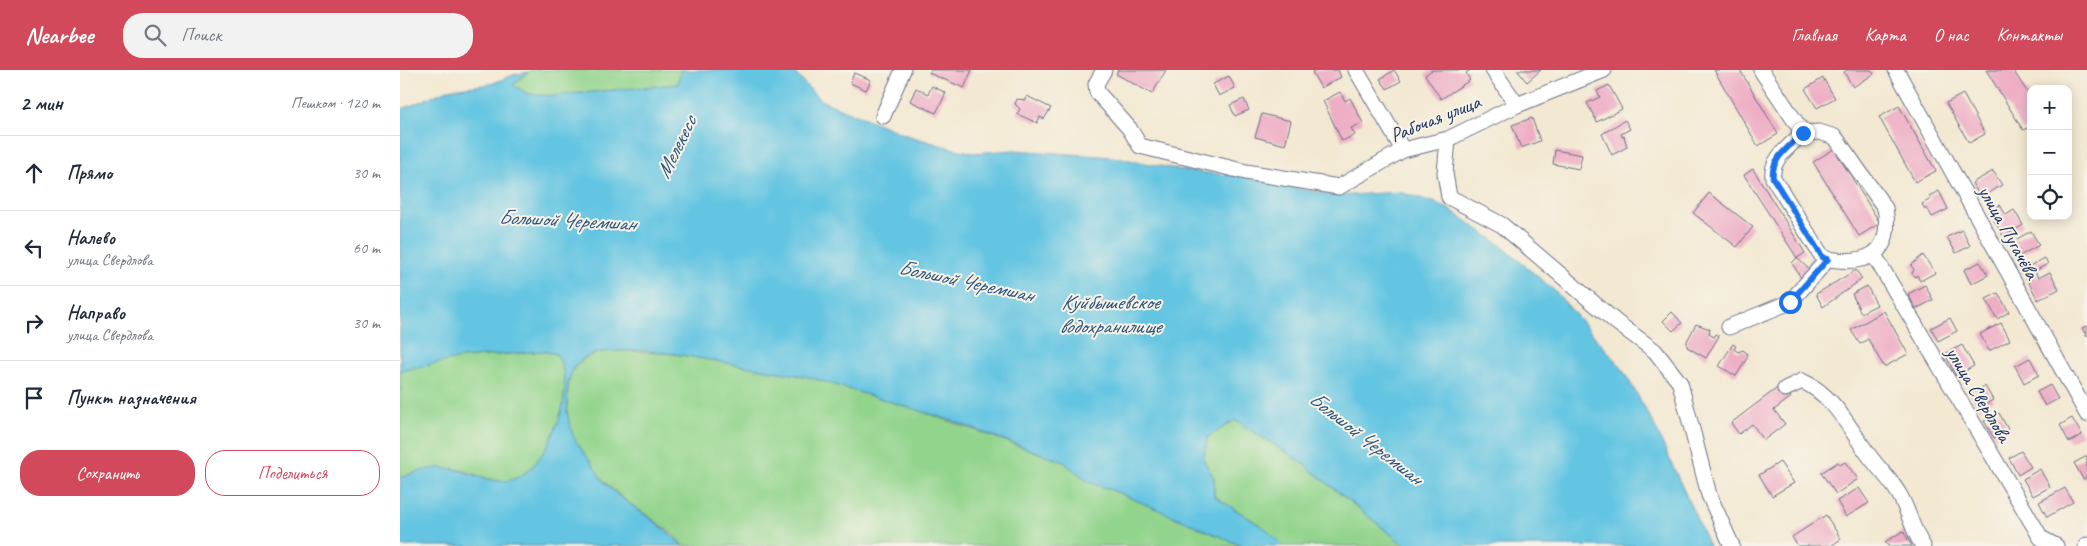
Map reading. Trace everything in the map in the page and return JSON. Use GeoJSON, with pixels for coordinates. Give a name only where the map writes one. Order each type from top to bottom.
{"type":"FeatureCollection","features":[{"type":"Feature","properties":{"kind":"street"},"geometry":{"type":"LineString","coordinates":[[883,116],[904,70]]}},
{"type":"Feature","properties":{"kind":"street","name":"Рабочая улица"},"geometry":{"type":"LineString","coordinates":[[1104,70],[1096,84],[1097,92],[1129,128],[1140,146],[1246,172],[1339,187],[1404,150],[1448,139],[1517,105],[1604,70]]}},
{"type":"Feature","properties":{"kind":"street"},"geometry":{"type":"LineString","coordinates":[[1356,70],[1404,150]]}},
{"type":"Feature","properties":{"kind":"street"},"geometry":{"type":"LineString","coordinates":[[1493,70],[1517,105]]}},
{"type":"Feature","properties":{"kind":"street"},"geometry":{"type":"LineString","coordinates":[[1761,70],[1803,133]]}},
{"type":"Feature","properties":{"kind":"street","name":"улица Пугачёва"},"geometry":{"type":"LineString","coordinates":[[1896,70],[2087,414]]}},
{"type":"Feature","properties":{"kind":"street"},"geometry":{"type":"LineString","coordinates":[[1819,132],[1836,137],[1885,208],[1887,220],[1886,237],[1874,255],[1840,262],[1823,258],[1773,178],[1772,170],[1776,161],[1803,133],[1819,132]]}},
{"type":"Feature","properties":{"kind":"street"},"geometry":{"type":"LineString","coordinates":[[1448,139],[1445,173],[1449,197],[1502,225],[1616,322],[1655,351],[1680,383],[1709,495],[1732,546]]}},
{"type":"Feature","properties":{"kind":"street","name":"улица Свердлова"},"geometry":{"type":"LineString","coordinates":[[1874,255],[2041,538],[2056,546]]}},
{"type":"Feature","properties":{"kind":"street"},"geometry":{"type":"LineString","coordinates":[[1728,327],[1790,302],[1828,259]]}},
{"type":"Feature","properties":{"kind":"street"},"geometry":{"type":"LineString","coordinates":[[1785,389],[1802,381],[1813,386],[1837,406],[1868,454],[1899,494],[1917,538],[1924,546]]}},
{"type":"Feature","properties":{"kind":"green space"},"geometry":{"type":"Polygon","coordinates":[[[531,70],[681,70],[678,84],[551,96],[528,94],[513,85],[531,70]]]}},
{"type":"Feature","properties":{"kind":"green space"},"geometry":{"type":"Polygon","coordinates":[[[615,350],[675,354],[809,377],[915,409],[1064,462],[1089,482],[1117,492],[1242,546],[683,546],[667,530],[625,499],[602,478],[582,453],[574,440],[569,426],[567,411],[568,388],[570,378],[577,364],[598,353],[615,350]]]}},
{"type":"Feature","properties":{"kind":"green space"},"geometry":{"type":"Polygon","coordinates":[[[543,351],[556,354],[560,360],[564,375],[564,399],[553,435],[532,467],[512,479],[501,481],[453,469],[426,471],[400,478],[400,371],[461,358],[543,351]]]}},
{"type":"Feature","properties":{"kind":"green space"},"geometry":{"type":"Polygon","coordinates":[[[1235,420],[1301,462],[1405,546],[1283,546],[1266,529],[1214,496],[1214,478],[1203,459],[1208,437],[1235,420]]]}},
{"type":"Feature","properties":{"kind":"water","name":"Куйбышевское водохранилище"},"geometry":{"type":"Polygon","coordinates":[[[681,70],[792,70],[820,100],[909,136],[974,153],[1014,150],[1113,157],[1187,171],[1238,176],[1335,196],[1399,192],[1434,202],[1452,211],[1498,243],[1556,292],[1621,367],[1652,420],[1709,546],[1405,546],[1301,462],[1235,420],[1208,437],[1203,459],[1214,478],[1214,496],[1266,529],[1283,546],[1242,546],[1117,492],[1089,482],[1064,462],[950,420],[809,377],[675,354],[640,350],[600,352],[584,358],[573,368],[568,384],[567,413],[574,438],[605,483],[620,497],[662,527],[683,546],[400,546],[400,478],[436,468],[456,470],[486,479],[501,481],[523,474],[540,457],[553,435],[561,413],[565,391],[564,374],[560,360],[556,354],[543,351],[461,358],[400,371],[400,110],[450,89],[491,84],[513,75],[528,72],[513,85],[528,94],[551,96],[678,84],[681,70]]]}},
{"type":"Feature","properties":{"kind":"building"},"geometry":{"type":"Polygon","coordinates":[[[931,70],[972,70],[964,88],[929,73],[931,70]]]}},
{"type":"Feature","properties":{"kind":"building"},"geometry":{"type":"Polygon","coordinates":[[[1118,70],[1166,70],[1152,94],[1116,74],[1118,70]]]}},
{"type":"Feature","properties":{"kind":"building"},"geometry":{"type":"Polygon","coordinates":[[[1316,70],[1338,70],[1341,77],[1321,88],[1312,72],[1316,70]]]}},
{"type":"Feature","properties":{"kind":"building"},"geometry":{"type":"Polygon","coordinates":[[[1394,70],[1401,81],[1387,89],[1380,79],[1394,70]]]}},
{"type":"Feature","properties":{"kind":"building"},"geometry":{"type":"Polygon","coordinates":[[[1432,70],[1470,70],[1466,73],[1470,80],[1441,99],[1425,75],[1432,70]]]}},
{"type":"Feature","properties":{"kind":"building"},"geometry":{"type":"Polygon","coordinates":[[[1517,70],[1541,70],[1527,82],[1517,70]]]}},
{"type":"Feature","properties":{"kind":"building"},"geometry":{"type":"Polygon","coordinates":[[[1714,70],[1740,70],[1778,134],[1758,146],[1714,70]]]}},
{"type":"Feature","properties":{"kind":"building"},"geometry":{"type":"Polygon","coordinates":[[[1847,70],[1871,70],[1874,74],[1853,87],[1844,72],[1847,70]]]}},
{"type":"Feature","properties":{"kind":"building"},"geometry":{"type":"Polygon","coordinates":[[[1986,70],[2013,70],[2027,92],[2027,128],[2023,130],[1986,70]]]}},
{"type":"Feature","properties":{"kind":"building"},"geometry":{"type":"Polygon","coordinates":[[[854,73],[871,80],[866,90],[850,83],[854,73]]]}},
{"type":"Feature","properties":{"kind":"building"},"geometry":{"type":"Polygon","coordinates":[[[1229,76],[1235,88],[1219,96],[1213,84],[1229,76]]]}},
{"type":"Feature","properties":{"kind":"building"},"geometry":{"type":"Polygon","coordinates":[[[1823,78],[1835,98],[1817,108],[1805,89],[1823,78]]]}},
{"type":"Feature","properties":{"kind":"building"},"geometry":{"type":"Polygon","coordinates":[[[1609,85],[1622,109],[1597,122],[1587,103],[1600,97],[1597,91],[1609,85]]]}},
{"type":"Feature","properties":{"kind":"building"},"geometry":{"type":"Polygon","coordinates":[[[932,86],[946,93],[936,113],[910,101],[916,88],[928,94],[932,86]]]}},
{"type":"Feature","properties":{"kind":"building"},"geometry":{"type":"Polygon","coordinates":[[[1340,92],[1345,101],[1350,98],[1363,123],[1351,128],[1355,135],[1342,141],[1323,101],[1340,92]]]}},
{"type":"Feature","properties":{"kind":"building"},"geometry":{"type":"Polygon","coordinates":[[[1963,94],[1985,134],[1969,143],[1946,103],[1963,94]]]}},
{"type":"Feature","properties":{"kind":"building"},"geometry":{"type":"Polygon","coordinates":[[[1027,96],[1051,108],[1044,119],[1040,117],[1037,123],[1017,114],[1020,109],[1015,104],[1017,99],[1025,100],[1027,96]]]}},
{"type":"Feature","properties":{"kind":"building"},"geometry":{"type":"Polygon","coordinates":[[[1244,99],[1249,110],[1235,116],[1230,105],[1244,99]]]}},
{"type":"Feature","properties":{"kind":"building"},"geometry":{"type":"Polygon","coordinates":[[[1899,106],[1936,171],[1915,182],[1879,117],[1899,106]]]}},
{"type":"Feature","properties":{"kind":"building"},"geometry":{"type":"Polygon","coordinates":[[[1262,114],[1291,121],[1285,145],[1255,137],[1262,114]]]}},
{"type":"Feature","properties":{"kind":"building"},"geometry":{"type":"Polygon","coordinates":[[[1532,118],[1540,141],[1521,148],[1512,125],[1532,118]]]}},
{"type":"Feature","properties":{"kind":"building"},"geometry":{"type":"Polygon","coordinates":[[[1625,120],[1630,129],[1621,134],[1622,137],[1624,136],[1627,147],[1612,155],[1602,134],[1625,120]]]}},
{"type":"Feature","properties":{"kind":"building"},"geometry":{"type":"Polygon","coordinates":[[[1834,149],[1880,223],[1859,236],[1813,162],[1834,149]]]}},
{"type":"Feature","properties":{"kind":"building"},"geometry":{"type":"Polygon","coordinates":[[[1555,150],[1582,155],[1579,169],[1553,164],[1555,150]]]}},
{"type":"Feature","properties":{"kind":"building"},"geometry":{"type":"Polygon","coordinates":[[[1753,169],[1805,253],[1797,258],[1744,175],[1753,169]]]}},
{"type":"Feature","properties":{"kind":"building"},"geometry":{"type":"Polygon","coordinates":[[[1993,171],[2002,185],[1981,198],[1972,183],[1993,171]]]}},
{"type":"Feature","properties":{"kind":"building"},"geometry":{"type":"Polygon","coordinates":[[[1939,191],[1948,209],[1932,217],[1927,208],[1925,210],[1922,204],[1931,199],[1929,196],[1939,191]]]}},
{"type":"Feature","properties":{"kind":"building"},"geometry":{"type":"Polygon","coordinates":[[[1709,193],[1753,227],[1737,247],[1693,213],[1709,193]]]}},
{"type":"Feature","properties":{"kind":"building"},"geometry":{"type":"Polygon","coordinates":[[[2000,205],[2006,215],[2014,210],[2023,225],[2004,237],[1989,212],[2000,205]]]}},
{"type":"Feature","properties":{"kind":"building"},"geometry":{"type":"Polygon","coordinates":[[[1962,230],[1970,246],[1956,253],[1947,237],[1962,230]]]}},
{"type":"Feature","properties":{"kind":"building"},"geometry":{"type":"Polygon","coordinates":[[[2031,231],[2039,245],[2016,258],[2008,244],[2031,231]]]}},
{"type":"Feature","properties":{"kind":"building"},"geometry":{"type":"Polygon","coordinates":[[[1923,255],[1935,273],[1920,281],[1917,275],[1915,277],[1912,273],[1914,270],[1911,265],[1923,255]]]}},
{"type":"Feature","properties":{"kind":"building"},"geometry":{"type":"Polygon","coordinates":[[[1797,258],[1812,272],[1804,283],[1792,263],[1797,258]]]}},
{"type":"Feature","properties":{"kind":"building"},"geometry":{"type":"Polygon","coordinates":[[[2045,258],[2048,264],[2035,271],[2038,278],[2050,272],[2059,289],[2038,300],[2022,270],[2045,258]]]}},
{"type":"Feature","properties":{"kind":"building"},"geometry":{"type":"Polygon","coordinates":[[[1980,262],[1988,275],[1971,284],[1964,270],[1980,262]]]}},
{"type":"Feature","properties":{"kind":"building"},"geometry":{"type":"Polygon","coordinates":[[[1856,270],[1862,279],[1823,307],[1816,294],[1856,270]]]}},
{"type":"Feature","properties":{"kind":"building"},"geometry":{"type":"Polygon","coordinates":[[[1925,285],[1933,300],[1916,309],[1908,294],[1925,285]]]}},
{"type":"Feature","properties":{"kind":"building"},"geometry":{"type":"Polygon","coordinates":[[[1867,286],[1877,305],[1861,313],[1852,294],[1867,286]]]}},
{"type":"Feature","properties":{"kind":"building"},"geometry":{"type":"Polygon","coordinates":[[[1998,293],[2009,312],[1997,319],[1986,299],[1998,293]]]}},
{"type":"Feature","properties":{"kind":"building"},"geometry":{"type":"Polygon","coordinates":[[[1884,311],[1908,354],[1884,367],[1868,339],[1860,344],[1851,330],[1884,311]]]}},
{"type":"Feature","properties":{"kind":"building"},"geometry":{"type":"Polygon","coordinates":[[[1672,312],[1682,323],[1673,331],[1663,321],[1672,312]]]}},
{"type":"Feature","properties":{"kind":"building"},"geometry":{"type":"Polygon","coordinates":[[[1950,318],[1957,331],[1938,341],[1931,328],[1950,318]]]}},
{"type":"Feature","properties":{"kind":"building"},"geometry":{"type":"Polygon","coordinates":[[[2001,323],[2010,340],[1989,351],[1980,334],[2001,323]]]}},
{"type":"Feature","properties":{"kind":"building"},"geometry":{"type":"Polygon","coordinates":[[[1696,324],[1710,329],[1709,334],[1714,337],[1716,334],[1719,336],[1706,358],[1687,347],[1687,341],[1696,324]]]}},
{"type":"Feature","properties":{"kind":"building"},"geometry":{"type":"Polygon","coordinates":[[[2087,326],[2087,337],[2082,328],[2087,326]]]}},
{"type":"Feature","properties":{"kind":"building"},"geometry":{"type":"Polygon","coordinates":[[[1733,344],[1736,346],[1734,349],[1738,352],[1743,350],[1747,353],[1747,358],[1736,376],[1719,366],[1733,344]]]}},
{"type":"Feature","properties":{"kind":"building"},"geometry":{"type":"Polygon","coordinates":[[[1962,345],[1974,366],[1956,376],[1945,354],[1962,345]]]}},
{"type":"Feature","properties":{"kind":"building"},"geometry":{"type":"Polygon","coordinates":[[[2030,358],[2039,375],[2024,383],[2015,366],[2030,358]]]}},
{"type":"Feature","properties":{"kind":"building"},"geometry":{"type":"Polygon","coordinates":[[[1781,385],[1791,397],[1774,410],[1785,424],[1764,440],[1752,424],[1739,434],[1731,423],[1781,385]]]}},
{"type":"Feature","properties":{"kind":"building"},"geometry":{"type":"Polygon","coordinates":[[[2050,385],[2058,399],[2045,406],[2037,392],[2050,385]]]}},
{"type":"Feature","properties":{"kind":"building"},"geometry":{"type":"Polygon","coordinates":[[[1985,386],[1993,400],[1979,408],[1971,394],[1985,386]]]}},
{"type":"Feature","properties":{"kind":"building"},"geometry":{"type":"Polygon","coordinates":[[[1999,413],[2008,429],[1994,438],[1984,421],[1999,413]]]}},
{"type":"Feature","properties":{"kind":"building"},"geometry":{"type":"Polygon","coordinates":[[[2072,418],[2082,435],[2069,442],[2060,425],[2072,418]]]}},
{"type":"Feature","properties":{"kind":"building"},"geometry":{"type":"Polygon","coordinates":[[[2021,451],[2031,467],[2018,475],[2009,458],[2021,451]]]}},
{"type":"Feature","properties":{"kind":"building"},"geometry":{"type":"Polygon","coordinates":[[[2087,456],[2087,477],[2083,479],[2074,463],[2087,456]]]}},
{"type":"Feature","properties":{"kind":"building"},"geometry":{"type":"Polygon","coordinates":[[[1780,462],[1794,483],[1772,496],[1759,475],[1780,462]]]}},
{"type":"Feature","properties":{"kind":"building"},"geometry":{"type":"Polygon","coordinates":[[[1838,462],[1840,465],[1845,462],[1858,479],[1836,494],[1821,473],[1838,462]]]}},
{"type":"Feature","properties":{"kind":"building"},"geometry":{"type":"Polygon","coordinates":[[[2040,469],[2050,487],[2033,496],[2023,479],[2040,469]]]}},
{"type":"Feature","properties":{"kind":"building"},"geometry":{"type":"Polygon","coordinates":[[[1859,488],[1869,503],[1846,517],[1837,501],[1859,488]]]}},
{"type":"Feature","properties":{"kind":"building"},"geometry":{"type":"Polygon","coordinates":[[[2065,488],[2073,502],[2047,517],[2039,502],[2065,488]]]}},
{"type":"Feature","properties":{"kind":"building"},"geometry":{"type":"Polygon","coordinates":[[[1826,515],[1841,539],[1831,546],[1798,546],[1792,537],[1826,515]]]}},
{"type":"Feature","properties":{"kind":"building"},"geometry":{"type":"Polygon","coordinates":[[[1903,531],[1912,546],[1888,546],[1885,542],[1903,531]]]}},
{"type":"Feature","properties":{"kind":"route"},"geometry":{"type":"LineString","coordinates":[[1790,302],[1828,259],[1823,258],[1773,178],[1772,170],[1776,161],[1803,133]]}},
{"type":"Feature","properties":{"kind":"water label","name":"Мелекесс"},"geometry":{"type":"Point","coordinates":[676,147]}},
{"type":"Feature","properties":{"kind":"water label","name":"Большой Черемшан"},"geometry":{"type":"Point","coordinates":[567,220]}},
{"type":"Feature","properties":{"kind":"water label","name":"Большой Черемшан"},"geometry":{"type":"Point","coordinates":[966,281]}},
{"type":"Feature","properties":{"kind":"water label","name":"Большой Черемшан"},"geometry":{"type":"Point","coordinates":[1366,438]}}]}
